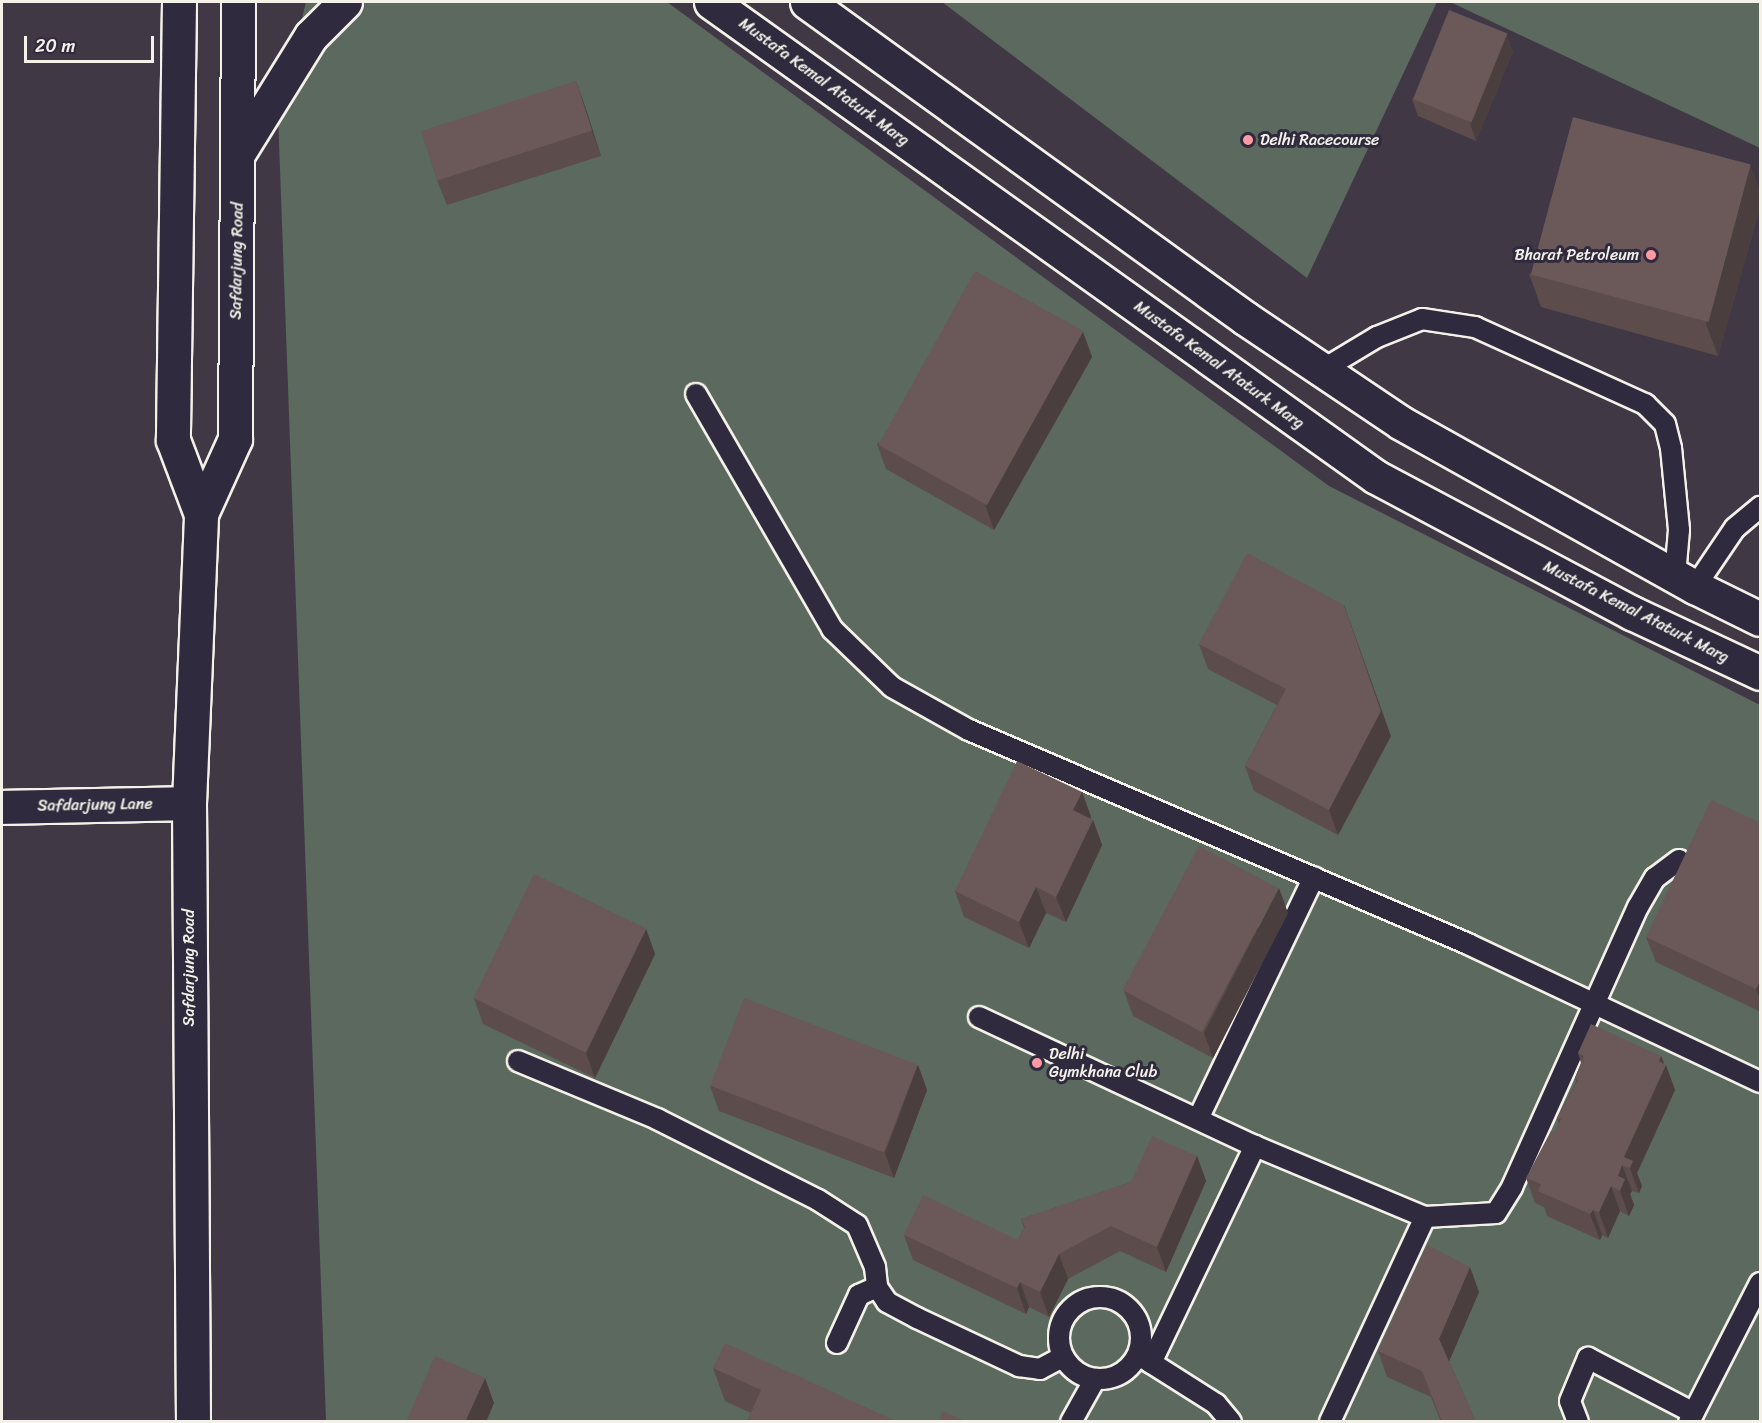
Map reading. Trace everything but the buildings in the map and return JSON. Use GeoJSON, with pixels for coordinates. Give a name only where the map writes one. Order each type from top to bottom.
{"type":"FeatureCollection","features":[{"type":"Feature","properties":{"kind":"main road","name":"Safdarjung Road"},"geometry":{"type":"LineString","coordinates":[[179,2],[173,441],[201,514]]}},
{"type":"Feature","properties":{"kind":"main road"},"geometry":{"type":"LineString","coordinates":[[239,152],[311,36],[345,2]]}},
{"type":"Feature","properties":{"kind":"main road","name":"Mustafa Kemal Ataturk Marg"},"geometry":{"type":"LineString","coordinates":[[711,2],[1376,477],[1632,613],[1761,673]]}},
{"type":"Feature","properties":{"kind":"main road"},"geometry":{"type":"LineString","coordinates":[[807,2],[1322,370],[1401,423],[1685,581],[1761,619]]}},
{"type":"Feature","properties":{"kind":"main road","name":"Safdarjung Road"},"geometry":{"type":"LineString","coordinates":[[193,1422],[189,803],[201,514],[235,439],[239,3]]}},
{"type":"Feature","properties":{"kind":"main road","name":"Safdarjung Lane"},"geometry":{"type":"LineString","coordinates":[[2,807],[189,803]]}},
{"type":"Feature","properties":{"kind":"lane"},"geometry":{"type":"LineString","coordinates":[[1322,370],[1377,337],[1422,319],[1475,327],[1645,404],[1665,424],[1671,448],[1685,581]]}},
{"type":"Feature","properties":{"kind":"lane"},"geometry":{"type":"LineString","coordinates":[[696,394],[832,629],[892,687],[969,730],[1314,877],[1594,1003],[1761,1082]]}},
{"type":"Feature","properties":{"kind":"lane"},"geometry":{"type":"LineString","coordinates":[[1685,581],[1735,528],[1761,507]]}},
{"type":"Feature","properties":{"kind":"lane"},"geometry":{"type":"LineString","coordinates":[[978,1017],[1255,1146],[1425,1217],[1496,1213],[1512,1187],[1594,1003],[1655,878],[1679,860]]}},
{"type":"Feature","properties":{"kind":"lane"},"geometry":{"type":"LineString","coordinates":[[1198,1119],[1314,877]]}},
{"type":"Feature","properties":{"kind":"lane"},"geometry":{"type":"LineString","coordinates":[[519,1061],[657,1119],[818,1200],[857,1225],[875,1267],[877,1287],[887,1302],[916,1318],[1019,1366],[1040,1370],[1063,1357]]}},
{"type":"Feature","properties":{"kind":"lane"},"geometry":{"type":"LineString","coordinates":[[1144,1358],[1142,1341],[1134,1315],[1112,1299],[1098,1297],[1073,1307],[1065,1318],[1060,1330],[1063,1357],[1082,1375],[1095,1379],[1120,1374],[1144,1358],[1255,1146]]}},
{"type":"Feature","properties":{"kind":"lane"},"geometry":{"type":"LineString","coordinates":[[1330,1422],[1425,1217]]}},
{"type":"Feature","properties":{"kind":"lane"},"geometry":{"type":"LineString","coordinates":[[1578,1422],[1570,1401],[1588,1358],[1692,1417],[1761,1283]]}},
{"type":"Feature","properties":{"kind":"lane"},"geometry":{"type":"LineString","coordinates":[[837,1343],[860,1295],[877,1287]]}},
{"type":"Feature","properties":{"kind":"lane"},"geometry":{"type":"LineString","coordinates":[[1144,1358],[1216,1404],[1231,1422]]}},
{"type":"Feature","properties":{"kind":"lane"},"geometry":{"type":"LineString","coordinates":[[1071,1422],[1095,1379]]}},
{"type":"Feature","properties":{"kind":"green space","name":"Delhi Gymkhana Club"},"geometry":{"type":"Polygon","coordinates":[[[306,2],[667,2],[1329,486],[1760,705],[1760,1421],[326,1421],[278,115],[306,2]]]}},
{"type":"Feature","properties":{"kind":"green space","name":"Delhi Racecourse"},"geometry":{"type":"Polygon","coordinates":[[[942,2],[1437,2],[1307,278],[942,2]]]}},
{"type":"Feature","properties":{"kind":"green space"},"geometry":{"type":"Polygon","coordinates":[[[1450,2],[1760,2],[1760,148],[1450,2]]]}},
{"type":"Feature","properties":{"kind":"place","name":"Delhi Racecourse"},"geometry":{"type":"Point","coordinates":[1248,140]}},
{"type":"Feature","properties":{"kind":"place","name":"Bharat Petroleum"},"geometry":{"type":"Point","coordinates":[1651,255]}},
{"type":"Feature","properties":{"kind":"place","name":"Delhi Gymkhana Club"},"geometry":{"type":"Point","coordinates":[1037,1063]}}]}
